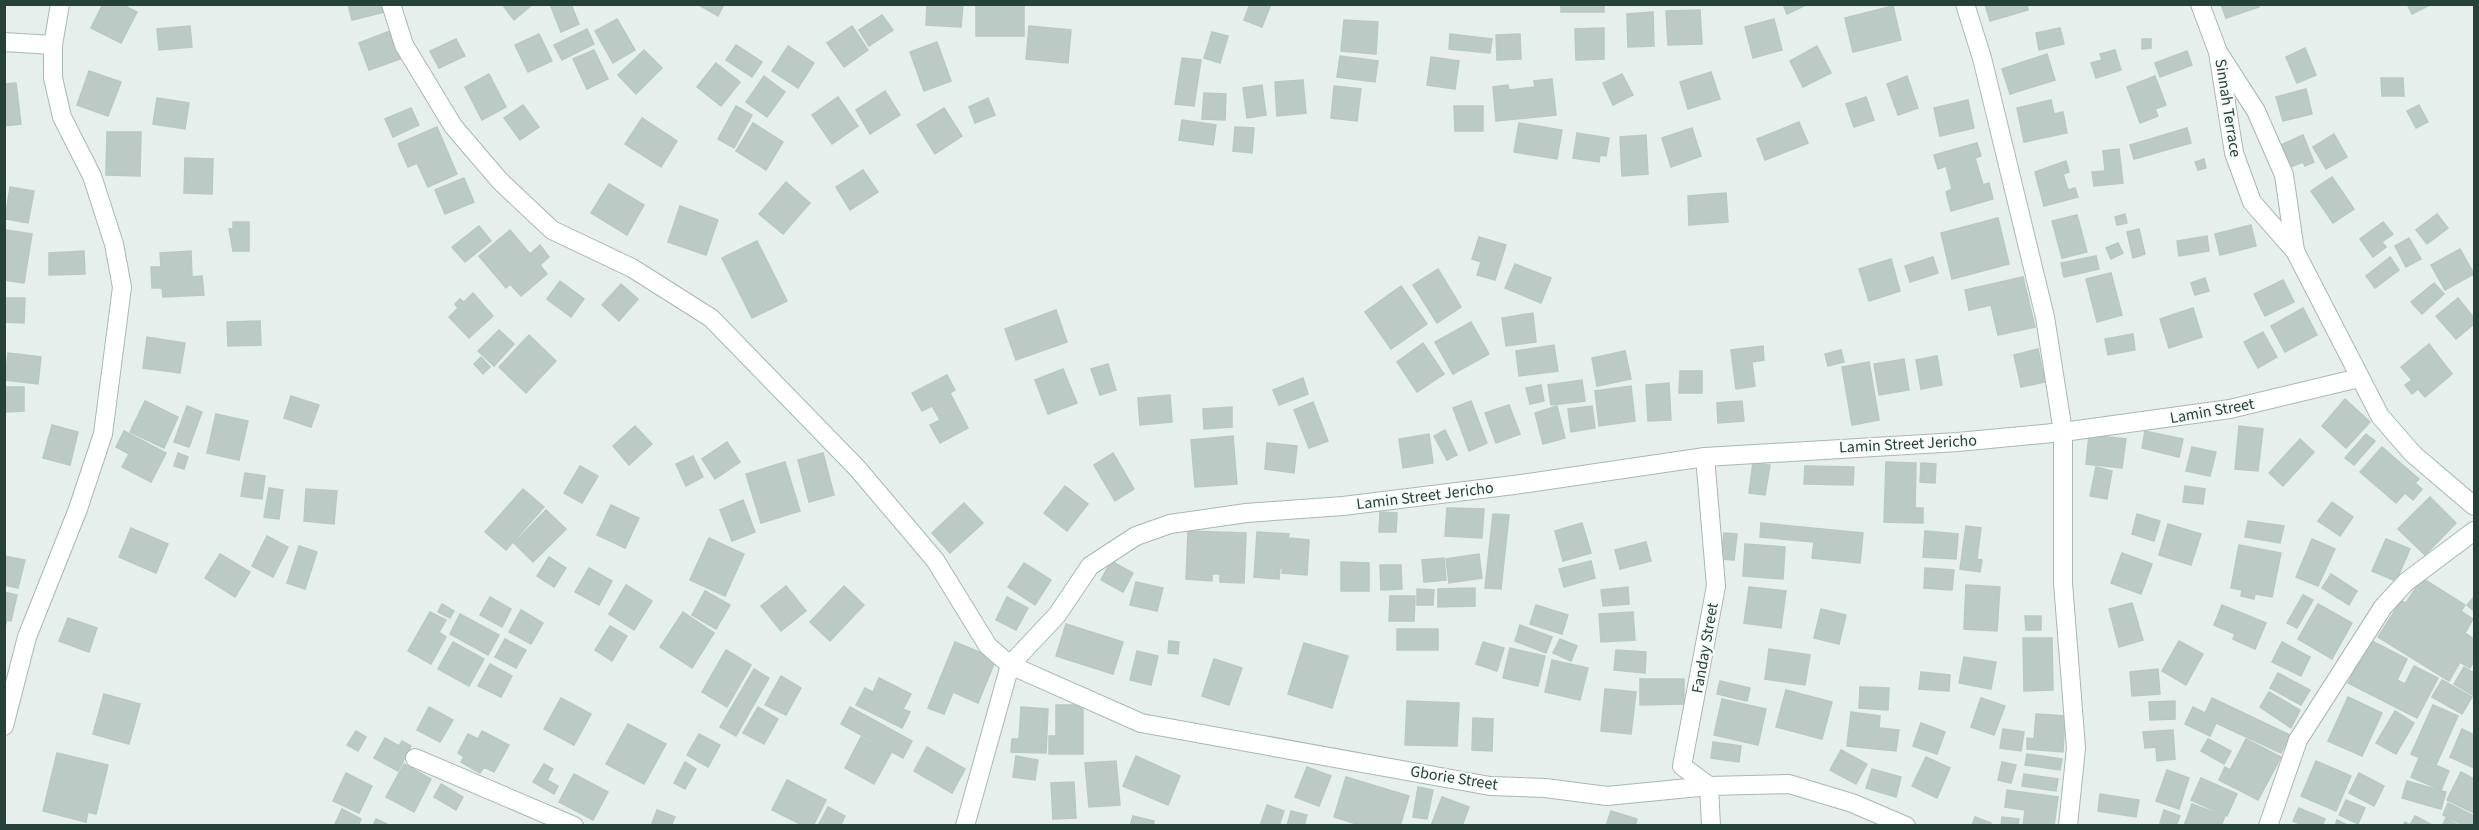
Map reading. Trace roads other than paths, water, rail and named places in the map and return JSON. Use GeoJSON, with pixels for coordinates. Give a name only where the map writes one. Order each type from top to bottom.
{"type":"FeatureCollection","features":[{"type":"Feature","properties":{"kind":"street"},"geometry":{"type":"LineString","coordinates":[[4,726],[27,637],[78,509],[103,434],[122,287],[114,244],[92,176],[62,117],[53,78],[53,45],[60,4]]}},
{"type":"Feature","properties":{"kind":"street","name":"Gborie Street"},"geometry":{"type":"LineString","coordinates":[[391,4],[404,45],[453,126],[500,182],[552,230],[632,268],[711,318],[857,468],[935,560],[988,646],[1010,665],[1141,723],[1490,786],[1545,788],[1606,796],[1709,786],[1789,784],[1852,804],[1906,825]]}},
{"type":"Feature","properties":{"kind":"street"},"geometry":{"type":"LineString","coordinates":[[1965,4],[1982,58],[2045,317],[2063,432],[2063,583],[2076,748],[2068,825]]}},
{"type":"Feature","properties":{"kind":"street"},"geometry":{"type":"LineString","coordinates":[[2200,4],[2218,52]]}},
{"type":"Feature","properties":{"kind":"street"},"geometry":{"type":"LineString","coordinates":[[4,42],[53,45]]}},
{"type":"Feature","properties":{"kind":"street","name":"Sinnah Terrace"},"geometry":{"type":"LineString","coordinates":[[2218,52],[2256,111],[2284,175],[2295,252]]}},
{"type":"Feature","properties":{"kind":"street","name":"Sinnah Terrace"},"geometry":{"type":"LineString","coordinates":[[2218,52],[2234,153],[2243,183],[2261,214],[2295,252],[2380,416],[2412,454],[2475,506]]}},
{"type":"Feature","properties":{"kind":"street","name":"Lamin Street"},"geometry":{"type":"LineString","coordinates":[[2063,432],[2230,409],[2359,378]]}},
{"type":"Feature","properties":{"kind":"street","name":"Lamin Street Jericho"},"geometry":{"type":"LineString","coordinates":[[965,825],[1010,665],[1057,615],[1090,566],[1136,536],[1170,524],[1246,513],[1343,506],[1514,485],[1705,457],[1958,442],[2063,432]]}},
{"type":"Feature","properties":{"kind":"street","name":"Fanday Street"},"geometry":{"type":"LineString","coordinates":[[1705,457],[1716,586],[1682,766],[1709,786]]}},
{"type":"Feature","properties":{"kind":"street"},"geometry":{"type":"LineString","coordinates":[[2268,825],[2298,741],[2384,607],[2406,582],[2475,531]]}},
{"type":"Feature","properties":{"kind":"street"},"geometry":{"type":"LineString","coordinates":[[415,758],[574,825]]}},
{"type":"Feature","properties":{"kind":"street"},"geometry":{"type":"LineString","coordinates":[[1709,786],[1711,825]]}}]}
